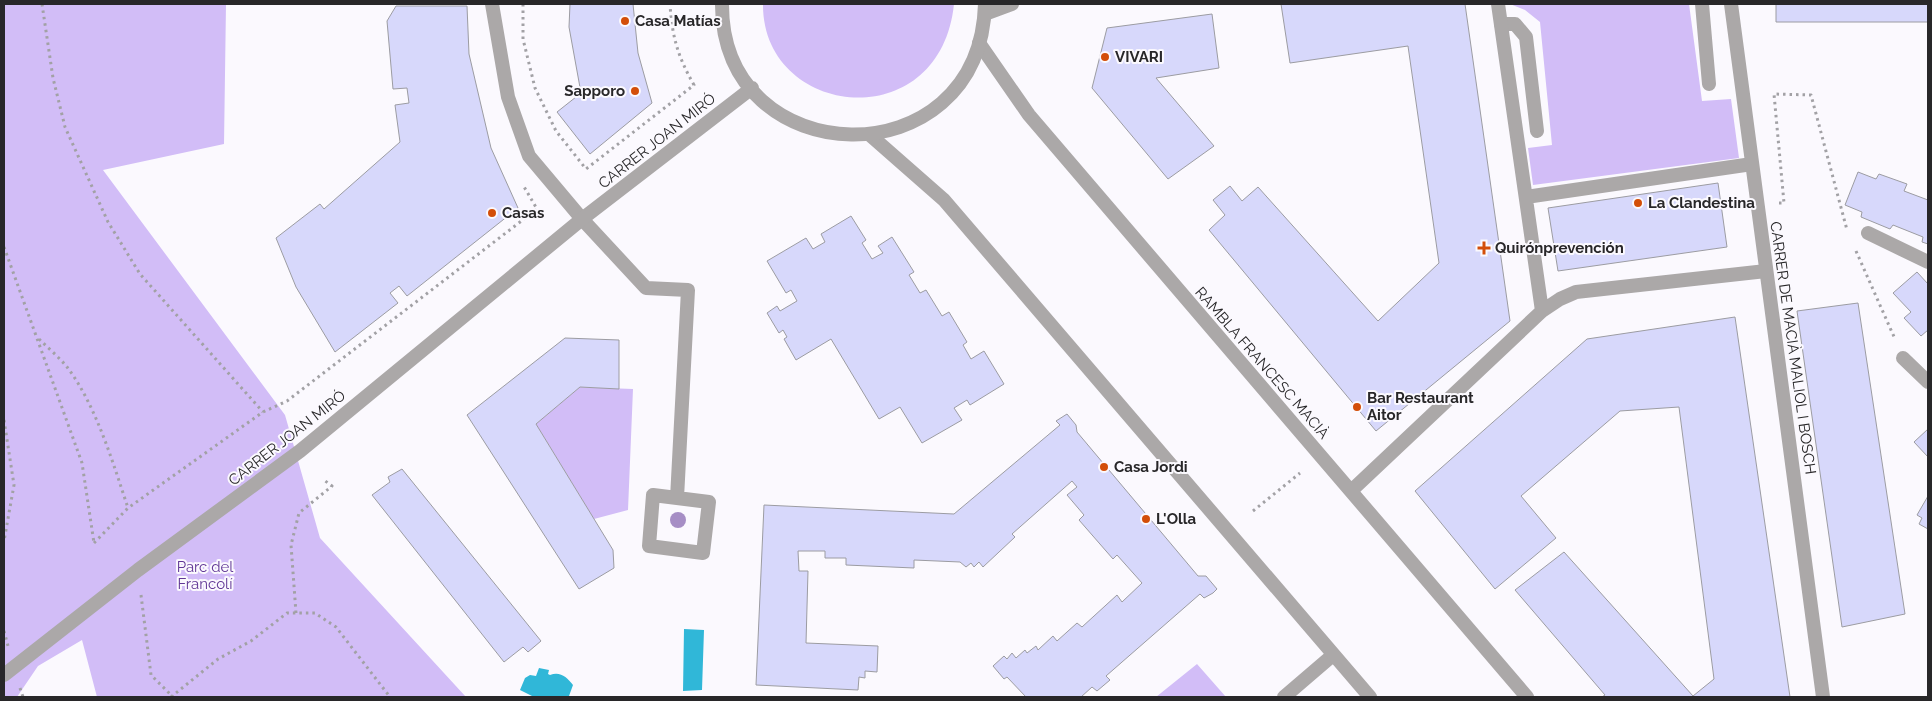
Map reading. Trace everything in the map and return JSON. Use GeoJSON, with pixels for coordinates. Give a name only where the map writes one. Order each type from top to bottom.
{"type":"FeatureCollection","features":[{"type":"Feature","properties":{"kind":"street"},"geometry":{"type":"LineString","coordinates":[[492,4],[508,97],[529,156],[582,219],[646,288],[688,290],[677,498]]}},
{"type":"Feature","properties":{"kind":"street"},"geometry":{"type":"LineString","coordinates":[[722,4],[728,44],[739,70],[752,88],[773,109],[808,128],[832,134],[870,135],[895,130],[913,122],[942,102],[965,74],[979,43],[985,9],[1012,4]]}},
{"type":"Feature","properties":{"kind":"street"},"geometry":{"type":"LineString","coordinates":[[1498,4],[1542,311]]}},
{"type":"Feature","properties":{"kind":"street"},"geometry":{"type":"LineString","coordinates":[[1702,4],[1709,84]]}},
{"type":"Feature","properties":{"kind":"street","name":"CARRER DE MACIÀ MALIOL I BOSCH"},"geometry":{"type":"LineString","coordinates":[[1731,4],[1823,697]]}},
{"type":"Feature","properties":{"kind":"street"},"geometry":{"type":"LineString","coordinates":[[1501,24],[1515,24],[1526,36],[1538,131]]}},
{"type":"Feature","properties":{"kind":"street","name":"RAMBLA FRANCESC MACIÀ"},"geometry":{"type":"LineString","coordinates":[[979,43],[1029,115],[1527,697]]}},
{"type":"Feature","properties":{"kind":"street","name":"CARRER JOAN MIRÓ"},"geometry":{"type":"LineString","coordinates":[[4,674],[138,570],[300,451],[582,219],[752,88]]}},
{"type":"Feature","properties":{"kind":"street"},"geometry":{"type":"LineString","coordinates":[[870,135],[944,200],[1370,697]]}},
{"type":"Feature","properties":{"kind":"street"},"geometry":{"type":"LineString","coordinates":[[1526,197],[1752,164]]}},
{"type":"Feature","properties":{"kind":"street"},"geometry":{"type":"LineString","coordinates":[[1868,233],[1928,262]]}},
{"type":"Feature","properties":{"kind":"street"},"geometry":{"type":"LineString","coordinates":[[1351,491],[1542,311],[1560,299],[1576,292],[1766,271]]}},
{"type":"Feature","properties":{"kind":"street"},"geometry":{"type":"LineString","coordinates":[[1903,358],[1928,382]]}},
{"type":"Feature","properties":{"kind":"street"},"geometry":{"type":"LineString","coordinates":[[653,495],[677,498],[709,502],[704,553],[649,546],[653,495]]}},
{"type":"Feature","properties":{"kind":"street"},"geometry":{"type":"LineString","coordinates":[[1284,697],[1333,655]]}},
{"type":"Feature","properties":{"kind":"path"},"geometry":{"type":"LineString","coordinates":[[42,4],[53,78],[65,126],[108,222],[140,274],[263,412]]}},
{"type":"Feature","properties":{"kind":"path"},"geometry":{"type":"LineString","coordinates":[[523,4],[523,39],[536,88],[556,131],[586,169],[694,85],[680,61],[671,26],[670,4]]}},
{"type":"Feature","properties":{"kind":"path"},"geometry":{"type":"LineString","coordinates":[[1784,203],[1774,94],[1811,95],[1848,233]]}},
{"type":"Feature","properties":{"kind":"path"},"geometry":{"type":"LineString","coordinates":[[4,247],[82,463],[94,543],[128,508],[263,412],[287,401],[537,209],[519,177]]}},
{"type":"Feature","properties":{"kind":"path"},"geometry":{"type":"LineString","coordinates":[[1852,242],[1903,358]]}},
{"type":"Feature","properties":{"kind":"path"},"geometry":{"type":"LineString","coordinates":[[37,337],[67,367],[91,409],[110,452],[128,508]]}},
{"type":"Feature","properties":{"kind":"path"},"geometry":{"type":"LineString","coordinates":[[4,420],[14,485],[4,541]]}},
{"type":"Feature","properties":{"kind":"path"},"geometry":{"type":"LineString","coordinates":[[1253,511],[1300,473]]}},
{"type":"Feature","properties":{"kind":"path"},"geometry":{"type":"LineString","coordinates":[[296,613],[291,545],[299,513],[332,486],[324,480]]}},
{"type":"Feature","properties":{"kind":"path"},"geometry":{"type":"LineString","coordinates":[[138,570],[151,674],[173,697],[218,660],[251,641],[286,613],[315,613],[336,627],[390,697]]}},
{"type":"Feature","properties":{"kind":"green space","name":"Parc del Francolí"},"geometry":{"type":"Polygon","coordinates":[[[4,4],[226,4],[224,144],[103,170],[285,415],[320,538],[466,697],[97,697],[82,640],[38,666],[17,697],[4,697],[4,4]]]}},
{"type":"Feature","properties":{"kind":"green space"},"geometry":{"type":"Polygon","coordinates":[[[763,4],[954,4],[942,47],[918,77],[887,93],[853,97],[819,90],[790,71],[770,42],[763,4]]]}},
{"type":"Feature","properties":{"kind":"green space"},"geometry":{"type":"Polygon","coordinates":[[[1510,4],[1689,4],[1702,101],[1731,99],[1739,158],[1533,185],[1528,148],[1552,145],[1540,22],[1525,10],[1510,4]]]}},
{"type":"Feature","properties":{"kind":"green space"},"geometry":{"type":"Polygon","coordinates":[[[580,387],[633,389],[628,510],[594,519],[536,424],[580,387]]]}},
{"type":"Feature","properties":{"kind":"green space"},"geometry":{"type":"Polygon","coordinates":[[[1197,664],[1226,697],[1156,697],[1197,664]]]}},
{"type":"Feature","properties":{"kind":"water"},"geometry":{"type":"Polygon","coordinates":[[[684,629],[704,630],[702,690],[683,691],[684,629]]]}},
{"type":"Feature","properties":{"kind":"water"},"geometry":{"type":"Polygon","coordinates":[[[539,668],[549,670],[548,674],[550,675],[560,674],[568,680],[573,685],[569,696],[534,697],[520,690],[525,678],[530,675],[536,676],[539,668]]]}},
{"type":"Feature","properties":{"kind":"building"},"geometry":{"type":"Polygon","coordinates":[[[570,4],[633,4],[638,53],[652,103],[590,154],[557,112],[581,93],[569,27],[570,4]]]}},
{"type":"Feature","properties":{"kind":"building"},"geometry":{"type":"Polygon","coordinates":[[[1281,4],[1465,4],[1510,321],[1376,431],[1209,230],[1225,215],[1213,200],[1230,186],[1242,201],[1258,187],[1378,321],[1439,263],[1408,46],[1290,63],[1281,4]]]}},
{"type":"Feature","properties":{"kind":"building"},"geometry":{"type":"Polygon","coordinates":[[[1776,4],[1928,4],[1928,22],[1776,22],[1776,4]]]}},
{"type":"Feature","properties":{"kind":"building"},"geometry":{"type":"Polygon","coordinates":[[[396,6],[467,6],[469,54],[491,148],[518,208],[407,296],[399,286],[390,293],[398,303],[335,352],[296,287],[276,238],[320,204],[324,209],[400,142],[395,105],[409,103],[407,88],[393,89],[387,21],[396,6]]]}},
{"type":"Feature","properties":{"kind":"building"},"geometry":{"type":"Polygon","coordinates":[[[1212,14],[1219,68],[1156,78],[1214,146],[1168,179],[1092,88],[1107,28],[1212,14]]]}},
{"type":"Feature","properties":{"kind":"building"},"geometry":{"type":"Polygon","coordinates":[[[1858,172],[1876,179],[1879,174],[1907,184],[1904,191],[1928,200],[1928,244],[1922,242],[1923,237],[1893,225],[1890,229],[1861,217],[1862,212],[1845,205],[1858,172]]]}},
{"type":"Feature","properties":{"kind":"building"},"geometry":{"type":"Polygon","coordinates":[[[1718,183],[1727,247],[1558,271],[1548,208],[1718,183]]]}},
{"type":"Feature","properties":{"kind":"building"},"geometry":{"type":"Polygon","coordinates":[[[851,216],[866,240],[862,243],[872,259],[883,253],[878,246],[892,237],[914,272],[909,275],[920,293],[926,290],[942,316],[949,312],[967,342],[963,345],[971,359],[984,351],[1004,384],[970,405],[967,400],[954,408],[962,420],[922,443],[900,407],[879,419],[831,339],[796,360],[784,339],[787,337],[783,330],[779,333],[767,313],[777,306],[780,311],[797,301],[791,290],[786,293],[767,261],[806,238],[813,249],[825,242],[821,234],[851,216]]]}},
{"type":"Feature","properties":{"kind":"building"},"geometry":{"type":"Polygon","coordinates":[[[1917,272],[1928,284],[1928,330],[1921,336],[1904,318],[1911,312],[1893,293],[1917,272]]]}},
{"type":"Feature","properties":{"kind":"building"},"geometry":{"type":"Polygon","coordinates":[[[1858,303],[1905,614],[1842,627],[1797,311],[1858,303]]]}},
{"type":"Feature","properties":{"kind":"building"},"geometry":{"type":"Polygon","coordinates":[[[1735,317],[1790,697],[1602,697],[1605,695],[1515,590],[1564,552],[1693,696],[1714,679],[1679,407],[1620,411],[1521,496],[1556,538],[1495,589],[1415,491],[1587,339],[1735,317]]]}},
{"type":"Feature","properties":{"kind":"building"},"geometry":{"type":"Polygon","coordinates":[[[565,338],[619,340],[619,389],[580,387],[536,424],[613,550],[614,568],[579,589],[467,415],[565,338]]]}},
{"type":"Feature","properties":{"kind":"building"},"geometry":{"type":"Polygon","coordinates":[[[1067,414],[1076,425],[1077,432],[1198,576],[1206,576],[1217,589],[1213,593],[1204,598],[1200,594],[1106,676],[1110,680],[1097,691],[1092,687],[1081,697],[1026,697],[1007,677],[1004,679],[993,666],[1004,656],[1007,659],[1012,653],[1016,658],[1025,650],[1027,653],[1036,646],[1038,650],[1053,636],[1057,641],[1077,623],[1082,627],[1117,595],[1122,602],[1142,583],[1117,555],[1113,559],[1079,520],[1084,515],[1067,495],[1077,487],[1072,481],[1012,534],[1015,537],[983,567],[979,562],[974,567],[971,563],[966,567],[960,562],[914,560],[914,568],[846,565],[846,558],[825,558],[825,551],[798,551],[799,571],[808,571],[806,643],[878,646],[877,672],[865,671],[865,678],[859,677],[858,690],[756,685],[764,505],[954,514],[1060,425],[1056,421],[1067,414]]]}},
{"type":"Feature","properties":{"kind":"building"},"geometry":{"type":"Polygon","coordinates":[[[1928,429],[1928,457],[1914,442],[1928,429]]]}},
{"type":"Feature","properties":{"kind":"building"},"geometry":{"type":"Polygon","coordinates":[[[402,469],[541,641],[528,652],[523,647],[504,662],[372,495],[390,482],[388,477],[402,469]]]}},
{"type":"Feature","properties":{"kind":"building"},"geometry":{"type":"Polygon","coordinates":[[[1928,496],[1928,529],[1919,524],[1922,518],[1917,515],[1928,496]]]}},
{"type":"Feature","properties":{"kind":"place","name":"Casa Matías"},"geometry":{"type":"Point","coordinates":[625,21]}},
{"type":"Feature","properties":{"kind":"place","name":"VIVARI"},"geometry":{"type":"Point","coordinates":[1105,57]}},
{"type":"Feature","properties":{"kind":"place","name":"Sapporo"},"geometry":{"type":"Point","coordinates":[635,91]}},
{"type":"Feature","properties":{"kind":"place","name":"La Clandestina"},"geometry":{"type":"Point","coordinates":[1638,203]}},
{"type":"Feature","properties":{"kind":"place","name":"Casas"},"geometry":{"type":"Point","coordinates":[492,213]}},
{"type":"Feature","properties":{"kind":"place","name":"Quirónprevención"},"geometry":{"type":"Point","coordinates":[1484,248]}},
{"type":"Feature","properties":{"kind":"place","name":"Bar Restaurant Aitor"},"geometry":{"type":"Point","coordinates":[1357,407]}},
{"type":"Feature","properties":{"kind":"place","name":"Casa Jordi"},"geometry":{"type":"Point","coordinates":[1104,467]}},
{"type":"Feature","properties":{"kind":"place","name":"L'Olla"},"geometry":{"type":"Point","coordinates":[1146,519]}}]}
